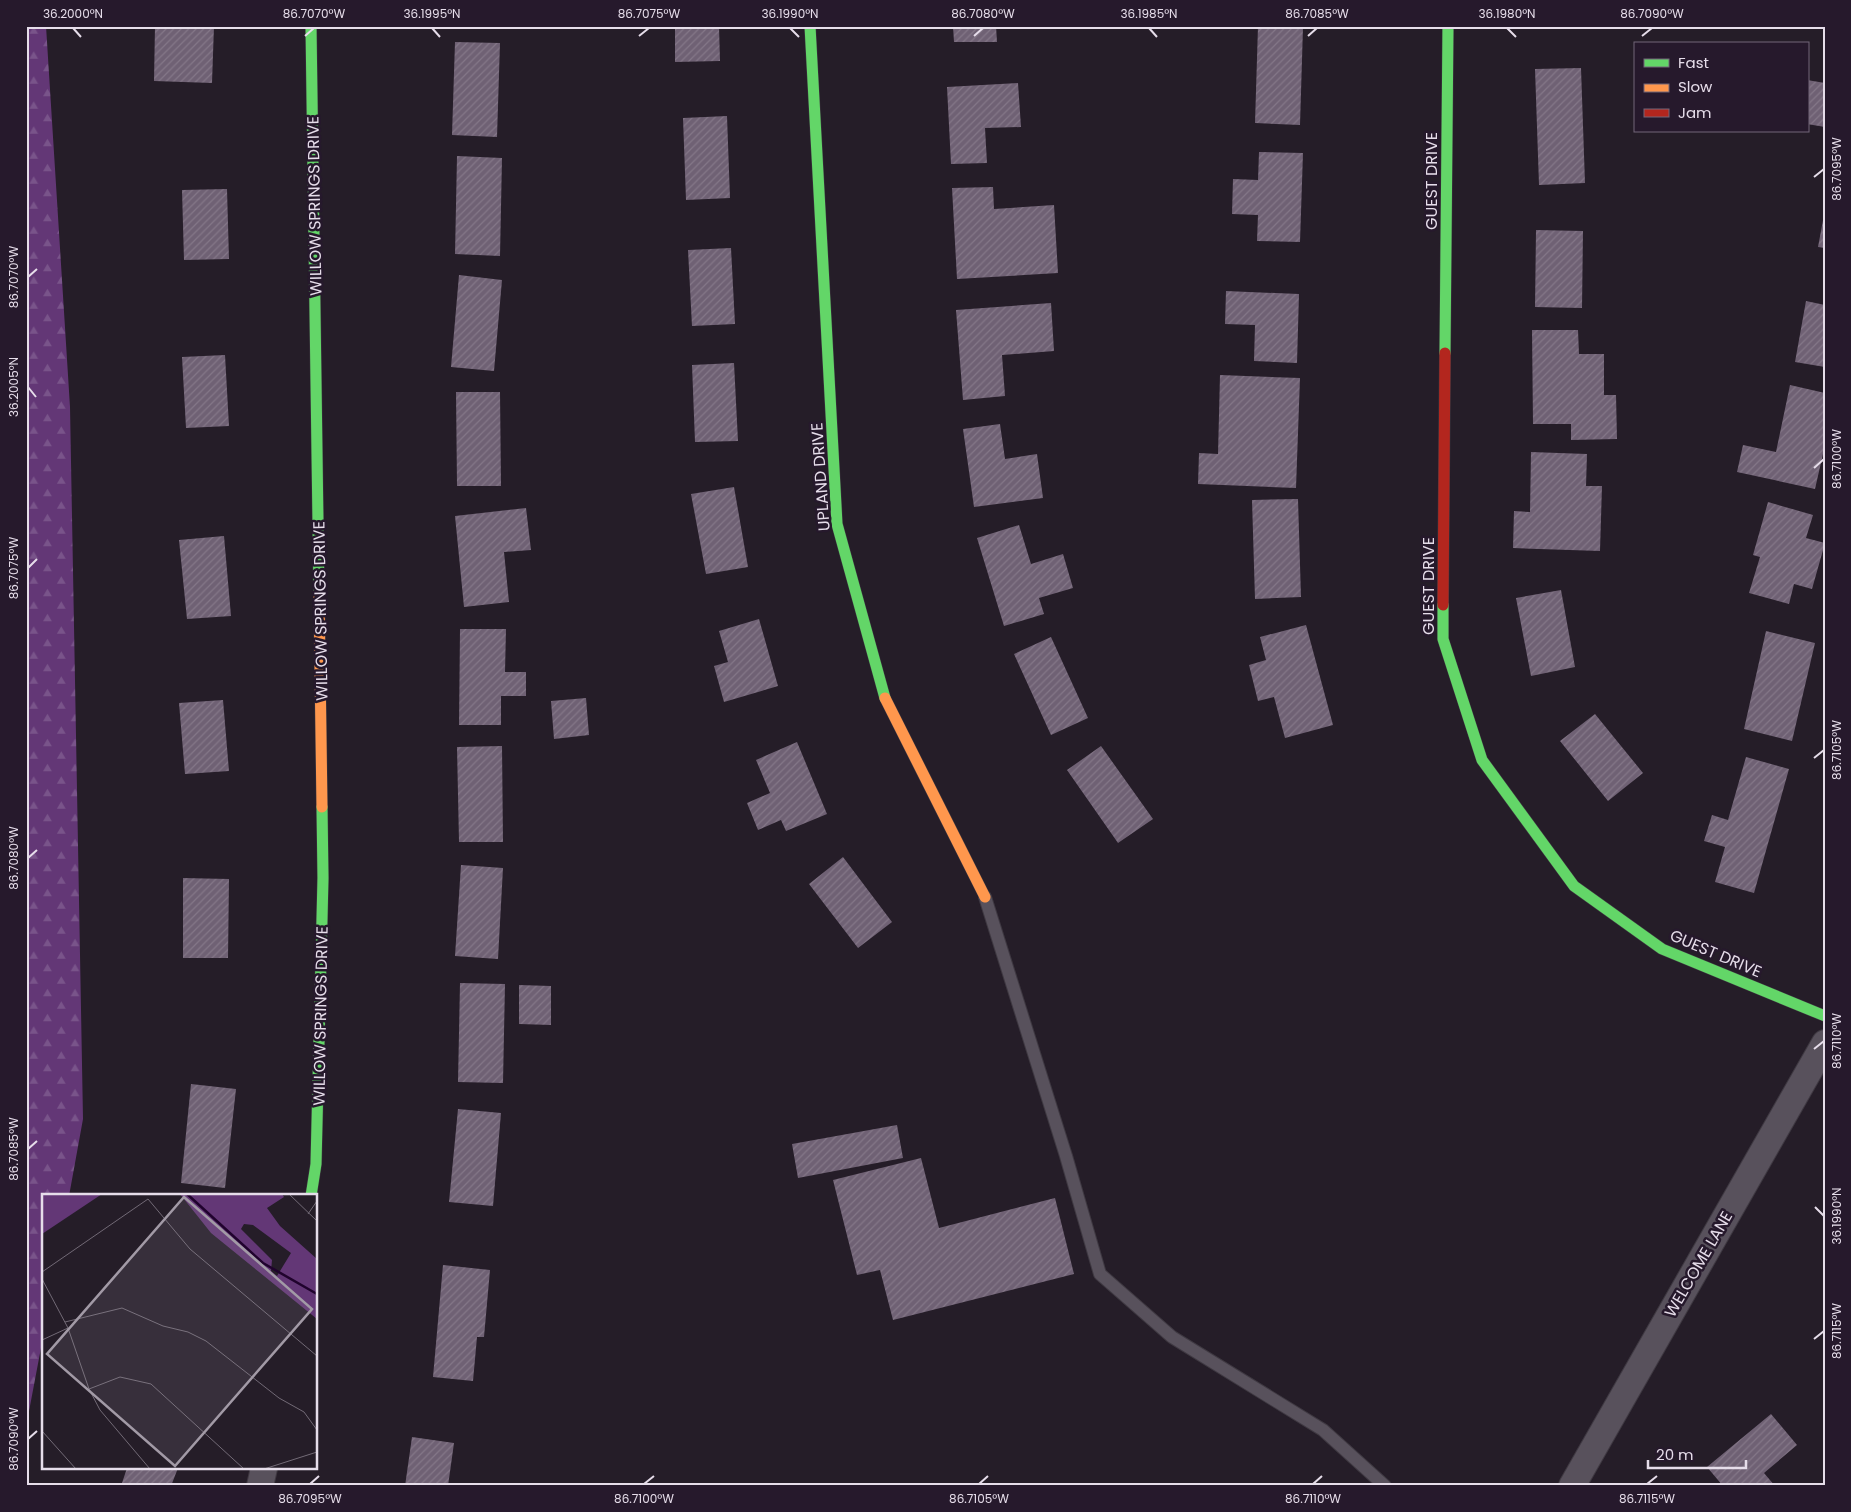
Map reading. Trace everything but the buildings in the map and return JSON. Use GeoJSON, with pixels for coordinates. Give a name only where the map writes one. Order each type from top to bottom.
{"type":"FeatureCollection","features":[{"type":"Feature","properties":{"kind":"street","name":"WILLOW SPRINGS DRIVE"},"geometry":{"type":"LineString","coordinates":[[312,26],[324,878],[316,1164],[312,1194]]}},
{"type":"Feature","properties":{"kind":"street","name":"UPLAND DRIVE"},"geometry":{"type":"LineString","coordinates":[[810,26],[837,524],[884,698],[984,897]]}},
{"type":"Feature","properties":{"kind":"street","name":"GUEST DRIVE"},"geometry":{"type":"LineString","coordinates":[[1448,26],[1443,639],[1482,760],[1574,886],[1662,949],[1825,1016]]}},
{"type":"Feature","properties":{"kind":"street","name":"WELCOME LANE"},"geometry":{"type":"LineString","coordinates":[[1572,1486],[1825,1043]]}},
{"type":"Feature","properties":{"kind":"street"},"geometry":{"type":"LineString","coordinates":[[260,1486],[264,1470]]}},
{"type":"Feature","properties":{"kind":"lane"},"geometry":{"type":"LineString","coordinates":[[984,897],[1066,1156],[1100,1274],[1172,1337],[1323,1430],[1385,1486]]}},
{"type":"Feature","properties":{"kind":"green space"},"geometry":{"type":"Polygon","coordinates":[[[26,26],[46,26],[70,407],[83,1119],[69,1194],[42,1194],[42,1343],[26,1427],[26,26]]]}},
{"type":"Feature","properties":{"kind":"traffic: fast"},"geometry":{"type":"LineString","coordinates":[[311,26],[319,594]]}},
{"type":"Feature","properties":{"kind":"traffic: fast"},"geometry":{"type":"LineString","coordinates":[[810,26],[837,524],[885,698]]}},
{"type":"Feature","properties":{"kind":"traffic: fast"},"geometry":{"type":"LineString","coordinates":[[1445,353],[1448,26]]}},
{"type":"Feature","properties":{"kind":"traffic: fast"},"geometry":{"type":"LineString","coordinates":[[1443,605],[1443,639],[1482,760],[1574,886],[1662,949],[1825,1016]]}},
{"type":"Feature","properties":{"kind":"traffic: fast"},"geometry":{"type":"LineString","coordinates":[[311,1194],[316,1164],[323,878],[322,807]]}},
{"type":"Feature","properties":{"kind":"traffic: slow"},"geometry":{"type":"LineString","coordinates":[[319,594],[322,807]]}},
{"type":"Feature","properties":{"kind":"traffic: slow"},"geometry":{"type":"LineString","coordinates":[[885,698],[985,897]]}},
{"type":"Feature","properties":{"kind":"traffic: jam"},"geometry":{"type":"LineString","coordinates":[[1443,605],[1445,353]]}}]}
